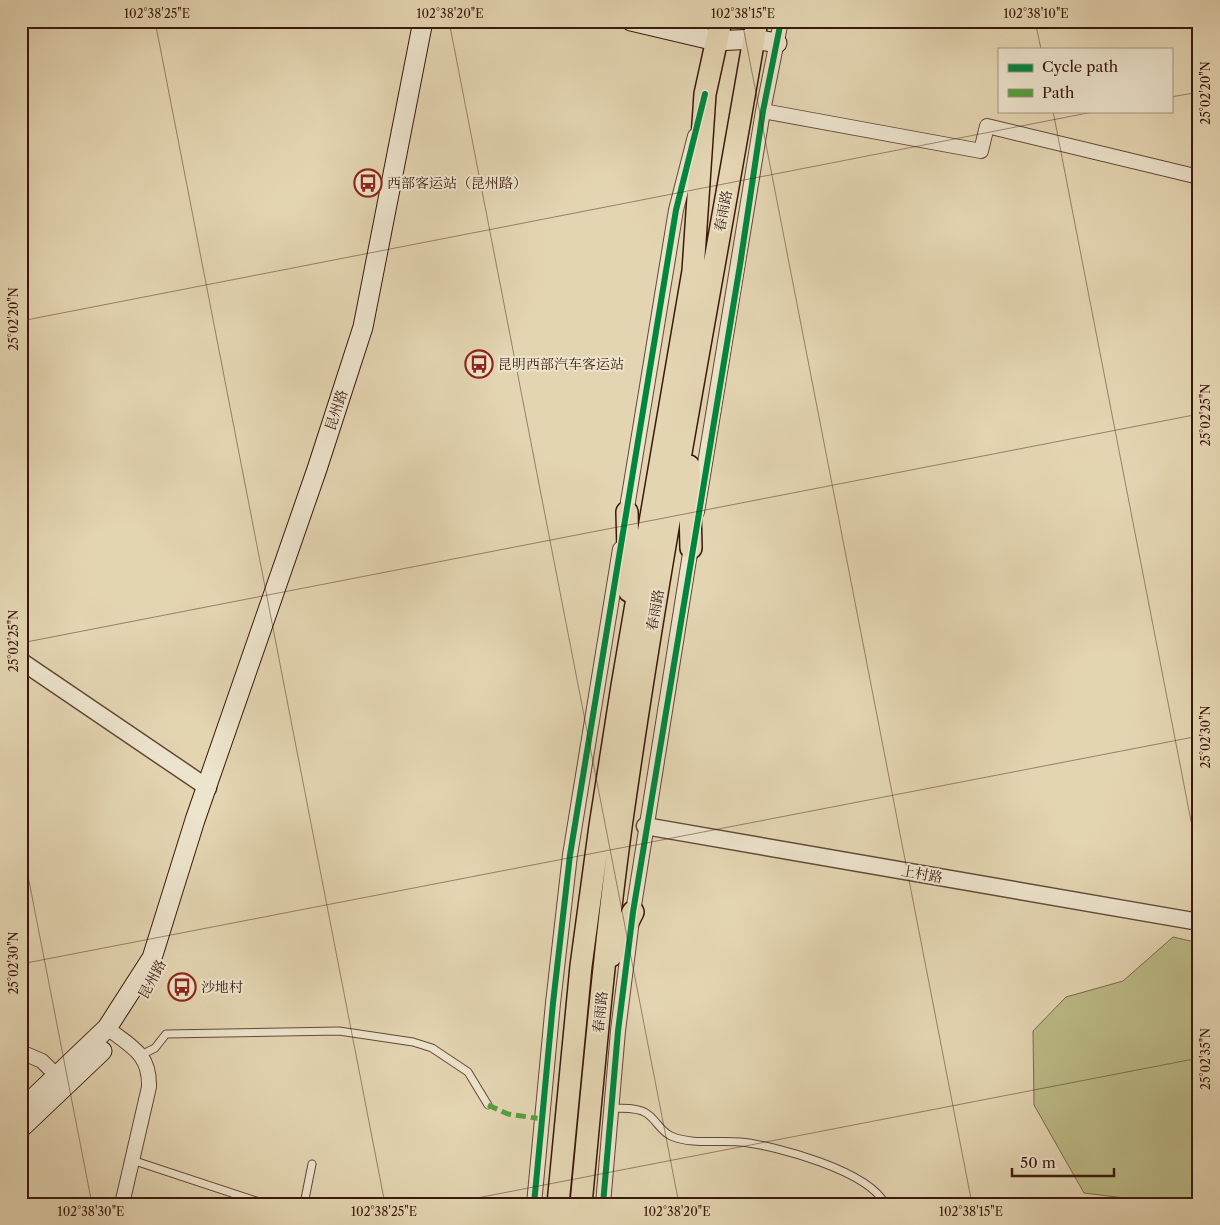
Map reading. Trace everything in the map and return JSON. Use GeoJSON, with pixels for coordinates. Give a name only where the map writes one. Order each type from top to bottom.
{"type":"FeatureCollection","features":[{"type":"Feature","properties":{"kind":"main road","name":"昆州路"},"geometry":{"type":"LineString","coordinates":[[21,1128],[112,1032],[152,958],[195,820],[208,788],[363,327],[423,21]]}},
{"type":"Feature","properties":{"kind":"main road"},"geometry":{"type":"LineString","coordinates":[[631,21],[756,30],[777,43]]}},
{"type":"Feature","properties":{"kind":"main road","name":"春雨路"},"geometry":{"type":"LineString","coordinates":[[558,1204],[581,966],[630,638],[693,271],[705,94],[717,27]]}},
{"type":"Feature","properties":{"kind":"main road","name":"春雨路"},"geometry":{"type":"LineString","coordinates":[[581,1204],[604,972],[630,764],[687,411],[756,30]]}},
{"type":"Feature","properties":{"kind":"main road"},"geometry":{"type":"LineString","coordinates":[[687,411],[691,548]]}},
{"type":"Feature","properties":{"kind":"main road"},"geometry":{"type":"LineString","coordinates":[[626,512],[630,638]]}},
{"type":"Feature","properties":{"kind":"main road"},"geometry":{"type":"LineString","coordinates":[[604,972],[632,912]]}},
{"type":"Feature","properties":{"kind":"main road","name":"昆州路"},"geometry":{"type":"LineString","coordinates":[[21,1110],[57,1076],[112,1032]]}},
{"type":"Feature","properties":{"kind":"main road"},"geometry":{"type":"LineString","coordinates":[[585,1166],[588,1204]]}},
{"type":"Feature","properties":{"kind":"street"},"geometry":{"type":"LineString","coordinates":[[603,1204],[618,1031],[632,912],[763,111],[781,21]]}},
{"type":"Feature","properties":{"kind":"street"},"geometry":{"type":"LineString","coordinates":[[534,1204],[553,1003],[570,855],[676,210],[705,94]]}},
{"type":"Feature","properties":{"kind":"street"},"geometry":{"type":"LineString","coordinates":[[763,111],[981,151],[987,126],[1199,177]]}},
{"type":"Feature","properties":{"kind":"street"},"geometry":{"type":"LineString","coordinates":[[21,660],[208,788]]}},
{"type":"Feature","properties":{"kind":"street","name":"上村路"},"geometry":{"type":"LineString","coordinates":[[646,826],[1199,922]]}},
{"type":"Feature","properties":{"kind":"street"},"geometry":{"type":"LineString","coordinates":[[112,1032],[141,1055],[149,1069],[149,1087],[122,1204]]}},
{"type":"Feature","properties":{"kind":"street"},"geometry":{"type":"LineString","coordinates":[[21,1052],[42,1061],[57,1076]]}},
{"type":"Feature","properties":{"kind":"lane"},"geometry":{"type":"LineString","coordinates":[[141,1055],[154,1048],[166,1034],[339,1031],[413,1042],[432,1048],[468,1072],[488,1105]]}},
{"type":"Feature","properties":{"kind":"lane"},"geometry":{"type":"LineString","coordinates":[[612,1108],[646,1113],[659,1127],[672,1136],[693,1140],[743,1142],[786,1150],[809,1158],[846,1174],[872,1189],[885,1204]]}},
{"type":"Feature","properties":{"kind":"lane"},"geometry":{"type":"LineString","coordinates":[[132,1160],[265,1204]]}},
{"type":"Feature","properties":{"kind":"lane"},"geometry":{"type":"LineString","coordinates":[[304,1204],[312,1164]]}},
{"type":"Feature","properties":{"kind":"shaded area"},"geometry":{"type":"Polygon","coordinates":[[[1173,937],[1199,943],[1199,1204],[1172,1204],[1084,1193],[1034,1105],[1033,1031],[1066,997],[1123,981],[1173,937]]]}},
{"type":"Feature","properties":{"kind":"marked path"},"geometry":{"type":"LineString","coordinates":[[488,1105],[508,1114],[542,1119]]}},
{"type":"Feature","properties":{"kind":"cycle path"},"geometry":{"type":"LineString","coordinates":[[603,1204],[618,1031],[633,912],[740,265],[763,111],[781,21]]}},
{"type":"Feature","properties":{"kind":"cycle path"},"geometry":{"type":"LineString","coordinates":[[534,1204],[553,1003],[570,855],[676,210],[705,94]]}},
{"type":"Feature","properties":{"kind":"place","name":"西部客运站（昆州路）"},"geometry":{"type":"Point","coordinates":[368,183]}},
{"type":"Feature","properties":{"kind":"place","name":"昆明西部汽车客运站"},"geometry":{"type":"Point","coordinates":[479,364]}},
{"type":"Feature","properties":{"kind":"place","name":"沙地村"},"geometry":{"type":"Point","coordinates":[182,987]}}]}
